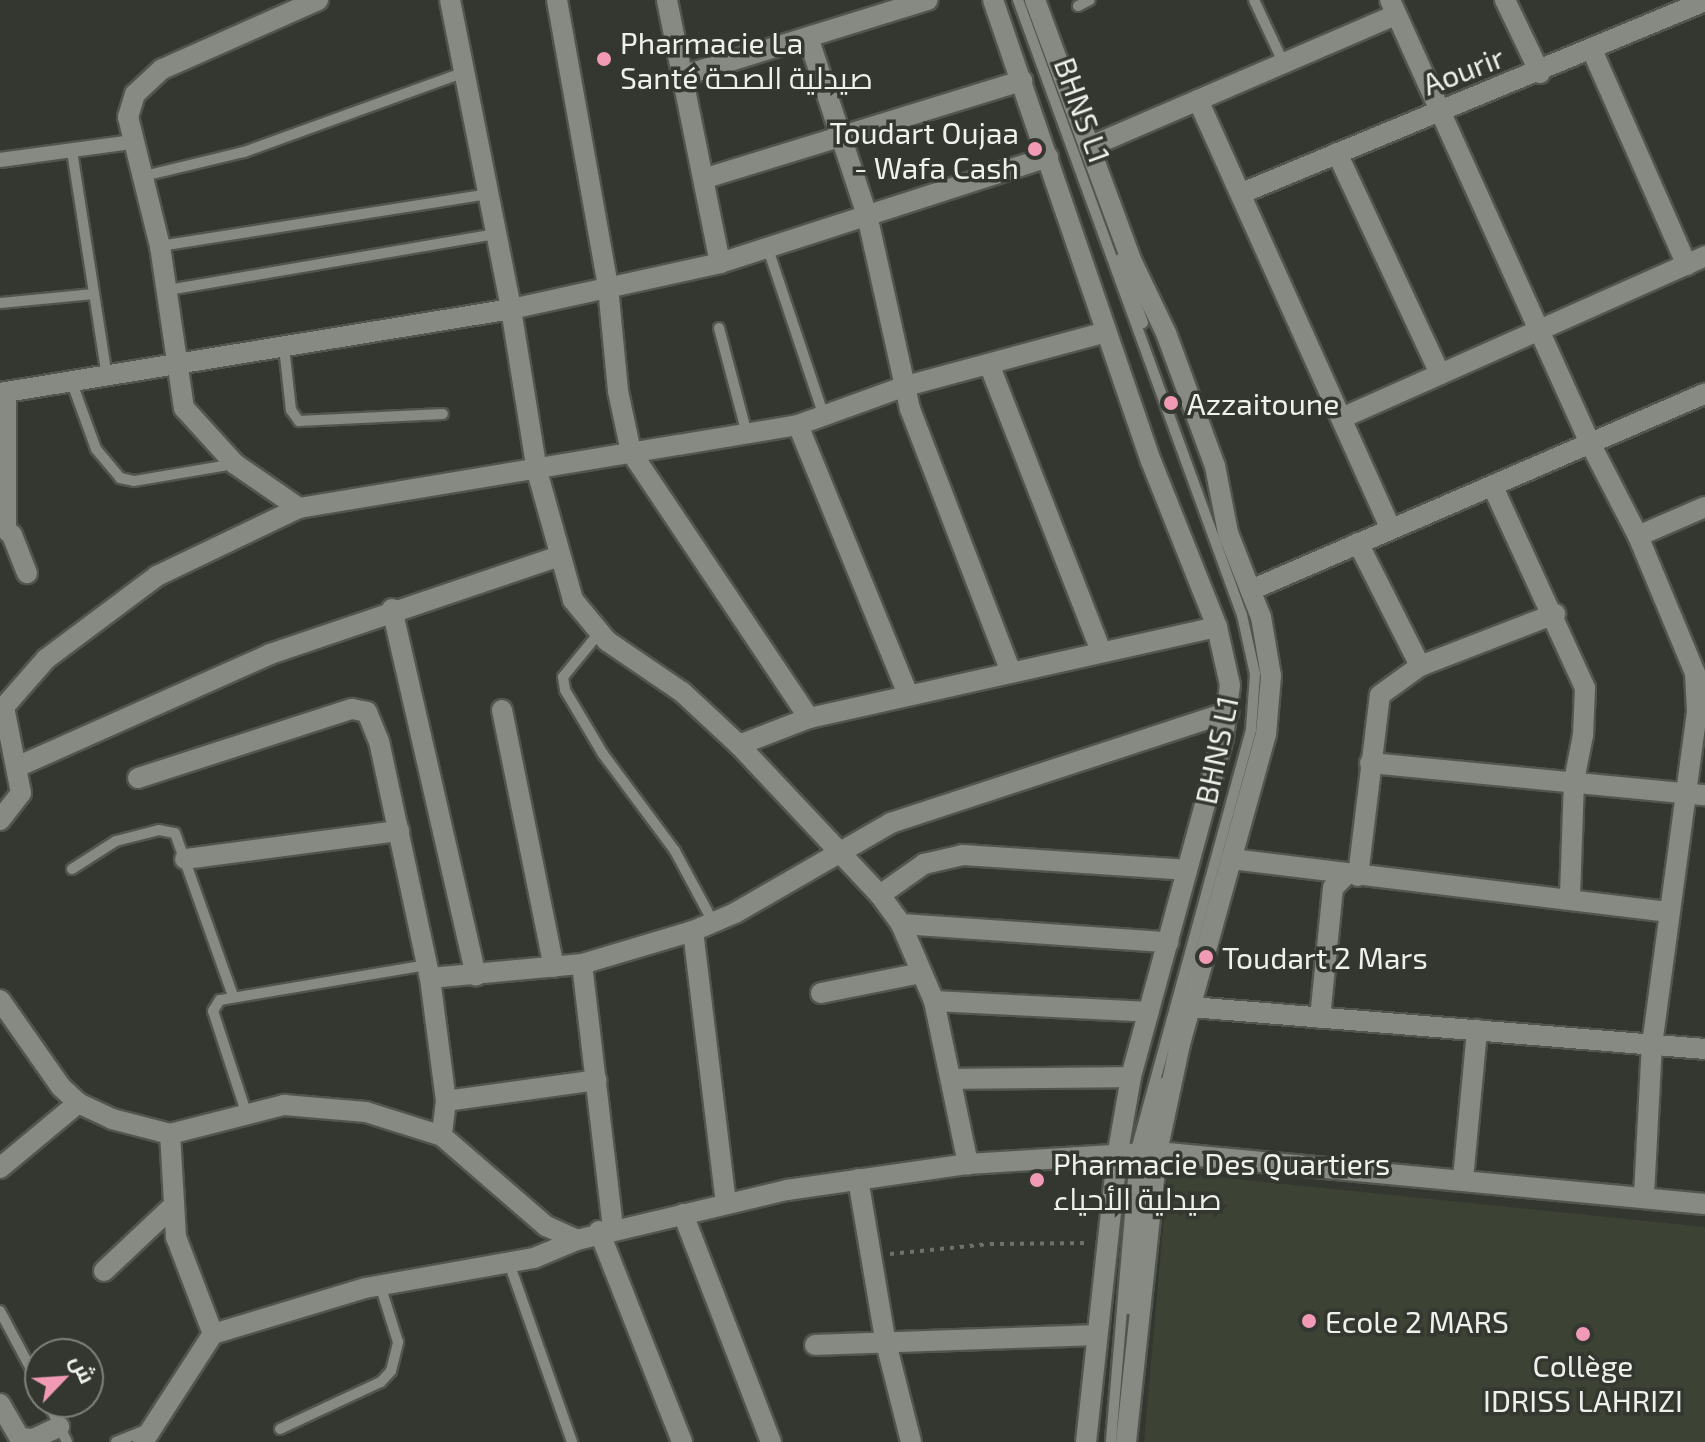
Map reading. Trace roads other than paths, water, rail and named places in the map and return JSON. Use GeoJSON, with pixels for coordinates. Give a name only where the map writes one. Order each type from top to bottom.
{"type":"FeatureCollection","features":[{"type":"Feature","properties":{"kind":"street"},"geometry":{"type":"LineString","coordinates":[[299,508],[235,464],[184,408],[160,246],[144,176],[131,142],[128,117],[145,80],[318,0]]}},
{"type":"Feature","properties":{"kind":"street"},"geometry":{"type":"LineString","coordinates":[[450,0],[511,309],[537,471],[556,557],[573,600],[599,633],[682,692],[739,745],[842,853],[901,924],[934,1001],[968,1164]]}},
{"type":"Feature","properties":{"kind":"street"},"geometry":{"type":"LineString","coordinates":[[557,0],[608,287],[618,391],[631,452],[809,718]]}},
{"type":"Feature","properties":{"kind":"street"},"geometry":{"type":"LineString","coordinates":[[667,0],[706,178],[720,263]]}},
{"type":"Feature","properties":{"kind":"street"},"geometry":{"type":"LineString","coordinates":[[682,76],[809,40],[928,0]]}},
{"type":"Feature","properties":{"kind":"street"},"geometry":{"type":"LineString","coordinates":[[993,0],[1106,332],[1217,627],[1230,685],[1228,712],[1131,1077],[1139,1154],[1126,1442]]}},
{"type":"Feature","properties":{"kind":"street"},"geometry":{"type":"LineString","coordinates":[[1035,0],[1089,147],[1215,466],[1228,533],[1251,590],[1268,646],[1270,705],[1231,859],[1191,1007],[1107,1242],[1086,1442]]}},
{"type":"Feature","properties":{"kind":"street"},"geometry":{"type":"LineString","coordinates":[[1505,0],[1540,73]]}},
{"type":"Feature","properties":{"kind":"street","name":"Aourir"},"geometry":{"type":"LineString","coordinates":[[1242,193],[1442,109],[1540,73],[1592,50],[1675,6],[1705,1]]}},
{"type":"Feature","properties":{"kind":"street"},"geometry":{"type":"LineString","coordinates":[[1089,147],[1284,64],[1393,7],[1442,109],[1591,445],[1638,536],[1695,673],[1695,794],[1668,912],[1652,1043],[1644,1198]]}},
{"type":"Feature","properties":{"kind":"street"},"geometry":{"type":"LineString","coordinates":[[809,40],[867,215],[906,386],[927,459],[1011,672]]}},
{"type":"Feature","properties":{"kind":"street"},"geometry":{"type":"LineString","coordinates":[[1344,417],[1696,261],[1592,50]]}},
{"type":"Feature","properties":{"kind":"street"},"geometry":{"type":"LineString","coordinates":[[706,178],[1022,81]]}},
{"type":"Feature","properties":{"kind":"street"},"geometry":{"type":"LineString","coordinates":[[1198,100],[1344,417],[1390,528]]}},
{"type":"Feature","properties":{"kind":"street"},"geometry":{"type":"LineString","coordinates":[[0,160],[131,142]]}},
{"type":"Feature","properties":{"kind":"street"},"geometry":{"type":"LineString","coordinates":[[1337,153],[1440,374]]}},
{"type":"Feature","properties":{"kind":"street"},"geometry":{"type":"LineString","coordinates":[[27,573],[3,526],[3,394],[511,309],[720,263],[1048,157]]}},
{"type":"Feature","properties":{"kind":"street"},"geometry":{"type":"LineString","coordinates":[[0,820],[21,793],[19,766],[4,707],[46,659],[157,576],[299,508],[537,471],[631,452],[748,436],[798,425],[906,386],[1106,332]]}},
{"type":"Feature","properties":{"kind":"street"},"geometry":{"type":"LineString","coordinates":[[989,364],[1101,651]]}},
{"type":"Feature","properties":{"kind":"street"},"geometry":{"type":"LineString","coordinates":[[1251,590],[1705,394]]}},
{"type":"Feature","properties":{"kind":"street"},"geometry":{"type":"LineString","coordinates":[[798,425],[908,695]]}},
{"type":"Feature","properties":{"kind":"street"},"geometry":{"type":"LineString","coordinates":[[1493,487],[1555,614],[1585,688],[1583,735],[1574,781],[1570,898]]}},
{"type":"Feature","properties":{"kind":"street"},"geometry":{"type":"LineString","coordinates":[[1638,536],[1705,507]]}},
{"type":"Feature","properties":{"kind":"street"},"geometry":{"type":"LineString","coordinates":[[1358,543],[1420,666]]}},
{"type":"Feature","properties":{"kind":"street"},"geometry":{"type":"LineString","coordinates":[[19,766],[270,654],[392,609],[556,557]]}},
{"type":"Feature","properties":{"kind":"street"},"geometry":{"type":"LineString","coordinates":[[392,609],[476,976]]}},
{"type":"Feature","properties":{"kind":"street"},"geometry":{"type":"LineString","coordinates":[[1320,1018],[1333,888],[1352,875],[1380,695],[1420,666],[1555,614]]}},
{"type":"Feature","properties":{"kind":"street"},"geometry":{"type":"LineString","coordinates":[[739,745],[809,718],[1217,627]]}},
{"type":"Feature","properties":{"kind":"street"},"geometry":{"type":"LineString","coordinates":[[138,778],[360,709],[372,721],[429,972],[446,1101],[442,1136]]}},
{"type":"Feature","properties":{"kind":"street"},"geometry":{"type":"LineString","coordinates":[[502,710],[554,967]]}},
{"type":"Feature","properties":{"kind":"street"},"geometry":{"type":"LineString","coordinates":[[429,972],[476,976],[582,964],[693,931],[842,853],[891,823],[936,805],[1228,712]]}},
{"type":"Feature","properties":{"kind":"street"},"geometry":{"type":"LineString","coordinates":[[1370,763],[1695,794]]}},
{"type":"Feature","properties":{"kind":"street"},"geometry":{"type":"LineString","coordinates":[[185,859],[399,831]]}},
{"type":"Feature","properties":{"kind":"street"},"geometry":{"type":"LineString","coordinates":[[880,895],[924,864],[962,855],[1187,870]]}},
{"type":"Feature","properties":{"kind":"street"},"geometry":{"type":"LineString","coordinates":[[1231,859],[1668,912]]}},
{"type":"Feature","properties":{"kind":"street"},"geometry":{"type":"LineString","coordinates":[[901,924],[1168,942]]}},
{"type":"Feature","properties":{"kind":"street"},"geometry":{"type":"LineString","coordinates":[[693,931],[726,1202]]}},
{"type":"Feature","properties":{"kind":"street"},"geometry":{"type":"LineString","coordinates":[[582,964],[597,1080],[606,1230],[682,1442]]}},
{"type":"Feature","properties":{"kind":"street"},"geometry":{"type":"LineString","coordinates":[[821,993],[921,973]]}},
{"type":"Feature","properties":{"kind":"street"},"geometry":{"type":"LineString","coordinates":[[0,1000],[61,1087],[78,1103],[112,1119],[170,1134],[246,1112],[284,1105],[353,1110],[442,1136],[546,1226],[577,1240]]}},
{"type":"Feature","properties":{"kind":"street"},"geometry":{"type":"LineString","coordinates":[[934,1001],[1149,1012]]}},
{"type":"Feature","properties":{"kind":"street"},"geometry":{"type":"LineString","coordinates":[[1191,1007],[1705,1049]]}},
{"type":"Feature","properties":{"kind":"street"},"geometry":{"type":"LineString","coordinates":[[1463,1179],[1477,1030]]}},
{"type":"Feature","properties":{"kind":"street"},"geometry":{"type":"LineString","coordinates":[[952,1079],[1131,1077]]}},
{"type":"Feature","properties":{"kind":"street"},"geometry":{"type":"LineString","coordinates":[[446,1101],[597,1080]]}},
{"type":"Feature","properties":{"kind":"street"},"geometry":{"type":"LineString","coordinates":[[0,1168],[78,1103]]}},
{"type":"Feature","properties":{"kind":"street"},"geometry":{"type":"LineString","coordinates":[[170,1134],[176,1237],[213,1334]]}},
{"type":"Feature","properties":{"kind":"street"},"geometry":{"type":"LineString","coordinates":[[147,1434],[213,1334],[380,1285],[509,1263],[606,1230],[726,1202],[858,1179],[968,1164],[1139,1154],[1463,1179],[1705,1204]]}},
{"type":"Feature","properties":{"kind":"street"},"geometry":{"type":"LineString","coordinates":[[858,1179],[885,1339],[911,1442]]}},
{"type":"Feature","properties":{"kind":"street"},"geometry":{"type":"LineString","coordinates":[[104,1271],[172,1207]]}},
{"type":"Feature","properties":{"kind":"street"},"geometry":{"type":"LineString","coordinates":[[683,1214],[771,1442]]}},
{"type":"Feature","properties":{"kind":"street"},"geometry":{"type":"LineString","coordinates":[[815,1345],[885,1339],[1096,1335]]}},
{"type":"Feature","properties":{"kind":"street"},"geometry":{"type":"LineString","coordinates":[[0,1404],[20,1438],[63,1434]]}},
{"type":"Feature","properties":{"kind":"lane","name":"BHNS L1"},"geometry":{"type":"LineString","coordinates":[[1018,0],[1242,615],[1255,674],[1251,730],[1139,1154],[1114,1442]]}},
{"type":"Feature","properties":{"kind":"lane","name":"BHNS L1"},"geometry":{"type":"LineString","coordinates":[[1027,0],[1235,579],[1258,668],[1247,768],[1139,1154]]}},
{"type":"Feature","properties":{"kind":"lane"},"geometry":{"type":"LineString","coordinates":[[1078,6],[1090,0]]}},
{"type":"Feature","properties":{"kind":"lane"},"geometry":{"type":"LineString","coordinates":[[1254,0],[1284,64]]}},
{"type":"Feature","properties":{"kind":"lane"},"geometry":{"type":"LineString","coordinates":[[144,176],[244,152],[465,72]]}},
{"type":"Feature","properties":{"kind":"lane"},"geometry":{"type":"LineString","coordinates":[[72,151],[107,378]]}},
{"type":"Feature","properties":{"kind":"lane"},"geometry":{"type":"LineString","coordinates":[[160,246],[488,194]]}},
{"type":"Feature","properties":{"kind":"lane"},"geometry":{"type":"LineString","coordinates":[[168,290],[496,234]]}},
{"type":"Feature","properties":{"kind":"lane"},"geometry":{"type":"LineString","coordinates":[[768,249],[824,416]]}},
{"type":"Feature","properties":{"kind":"lane"},"geometry":{"type":"LineString","coordinates":[[0,303],[94,294]]}},
{"type":"Feature","properties":{"kind":"lane"},"geometry":{"type":"LineString","coordinates":[[719,328],[748,436]]}},
{"type":"Feature","properties":{"kind":"lane"},"geometry":{"type":"LineString","coordinates":[[284,347],[291,410],[299,421],[443,414]]}},
{"type":"Feature","properties":{"kind":"lane"},"geometry":{"type":"LineString","coordinates":[[72,383],[96,449],[120,478],[134,481],[235,464]]}},
{"type":"Feature","properties":{"kind":"lane"},"geometry":{"type":"LineString","coordinates":[[599,633],[563,677],[565,690],[603,754],[675,851],[713,922]]}},
{"type":"Feature","properties":{"kind":"lane"},"geometry":{"type":"LineString","coordinates":[[72,869],[116,841],[159,830],[175,833],[233,996]]}},
{"type":"Feature","properties":{"kind":"lane"},"geometry":{"type":"LineString","coordinates":[[246,1112],[213,1011],[220,1000],[429,972]]}},
{"type":"Feature","properties":{"kind":"lane"},"geometry":{"type":"LineString","coordinates":[[509,1263],[572,1442]]}},
{"type":"Feature","properties":{"kind":"lane"},"geometry":{"type":"LineString","coordinates":[[280,1429],[381,1382],[391,1371],[398,1342],[380,1285]]}},
{"type":"Feature","properties":{"kind":"lane"},"geometry":{"type":"LineString","coordinates":[[0,1311],[24,1356]]}},
{"type":"Feature","properties":{"kind":"lane"},"geometry":{"type":"LineString","coordinates":[[116,1442],[147,1434]]}},
{"type":"Feature","properties":{"kind":"place","name":"Pharmacie La Santé صيدلية الصحة"},"geometry":{"type":"Point","coordinates":[604,59]}},
{"type":"Feature","properties":{"kind":"place","name":"Toudart Oujaa - Wafa Cash"},"geometry":{"type":"Point","coordinates":[1035,149]}},
{"type":"Feature","properties":{"kind":"place","name":"Azzaitoune"},"geometry":{"type":"Point","coordinates":[1171,403]}},
{"type":"Feature","properties":{"kind":"place","name":"Toudart 2 Mars"},"geometry":{"type":"Point","coordinates":[1206,957]}},
{"type":"Feature","properties":{"kind":"place","name":"Pharmacie Des Quartiers صيدلية الأحياء"},"geometry":{"type":"Point","coordinates":[1037,1180]}},
{"type":"Feature","properties":{"kind":"place","name":"Ecole 2 MARS"},"geometry":{"type":"Point","coordinates":[1309,1321]}},
{"type":"Feature","properties":{"kind":"place","name":"Collège IDRISS LAHRIZI"},"geometry":{"type":"Point","coordinates":[1583,1334]}}]}
